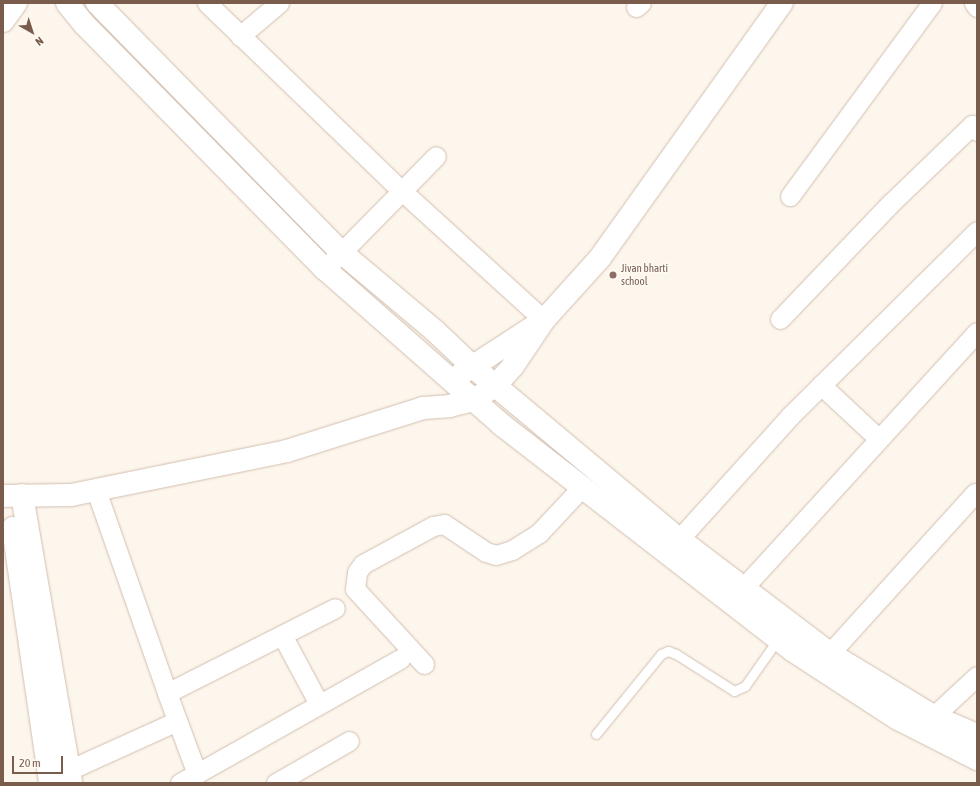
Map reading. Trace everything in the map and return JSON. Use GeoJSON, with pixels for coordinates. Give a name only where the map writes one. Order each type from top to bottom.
{"type":"FeatureCollection","features":[{"type":"Feature","properties":{"kind":"main road"},"geometry":{"type":"LineString","coordinates":[[3,21],[16,3]]}},
{"type":"Feature","properties":{"kind":"main road"},"geometry":{"type":"LineString","coordinates":[[67,3],[85,25],[325,269],[473,400],[582,487],[673,546]]}},
{"type":"Feature","properties":{"kind":"main road"},"geometry":{"type":"LineString","coordinates":[[97,3],[341,252],[435,331],[473,367],[673,546],[737,596],[824,660],[926,723],[977,759]]}},
{"type":"Feature","properties":{"kind":"main road"},"geometry":{"type":"LineString","coordinates":[[11,495],[71,495],[287,451],[423,408],[449,406],[473,400],[495,386],[513,366],[544,320],[600,258],[782,3]]}},
{"type":"Feature","properties":{"kind":"main road"},"geometry":{"type":"LineString","coordinates":[[423,408],[451,381],[544,320]]}},
{"type":"Feature","properties":{"kind":"main road"},"geometry":{"type":"LineString","coordinates":[[11,495],[70,777]]}},
{"type":"Feature","properties":{"kind":"main road"},"geometry":{"type":"LineString","coordinates":[[11,495],[50,783]]}},
{"type":"Feature","properties":{"kind":"main road"},"geometry":{"type":"LineString","coordinates":[[737,596],[778,639],[824,660]]}},
{"type":"Feature","properties":{"kind":"main road"},"geometry":{"type":"LineString","coordinates":[[926,723],[977,735]]}},
{"type":"Feature","properties":{"kind":"street"},"geometry":{"type":"LineString","coordinates":[[207,3],[402,191],[544,320]]}},
{"type":"Feature","properties":{"kind":"street"},"geometry":{"type":"LineString","coordinates":[[240,36],[278,3]]}},
{"type":"Feature","properties":{"kind":"street"},"geometry":{"type":"LineString","coordinates":[[790,196],[932,3]]}},
{"type":"Feature","properties":{"kind":"street"},"geometry":{"type":"LineString","coordinates":[[974,3],[977,7]]}},
{"type":"Feature","properties":{"kind":"street"},"geometry":{"type":"LineString","coordinates":[[780,319],[892,202],[972,125],[977,131]]}},
{"type":"Feature","properties":{"kind":"street"},"geometry":{"type":"LineString","coordinates":[[325,269],[436,156]]}},
{"type":"Feature","properties":{"kind":"street"},"geometry":{"type":"LineString","coordinates":[[673,546],[790,416],[977,231]]}},
{"type":"Feature","properties":{"kind":"street"},"geometry":{"type":"LineString","coordinates":[[737,596],[879,438],[977,332]]}},
{"type":"Feature","properties":{"kind":"street"},"geometry":{"type":"LineString","coordinates":[[821,385],[879,438]]}},
{"type":"Feature","properties":{"kind":"street"},"geometry":{"type":"LineString","coordinates":[[424,664],[355,589],[357,572],[363,564],[433,526],[444,524],[486,552],[496,555],[512,550],[539,533],[582,487]]}},
{"type":"Feature","properties":{"kind":"street"},"geometry":{"type":"LineString","coordinates":[[96,490],[177,721],[190,779],[400,659]]}},
{"type":"Feature","properties":{"kind":"street"},"geometry":{"type":"LineString","coordinates":[[824,660],[975,493]]}},
{"type":"Feature","properties":{"kind":"street"},"geometry":{"type":"LineString","coordinates":[[167,693],[335,608]]}},
{"type":"Feature","properties":{"kind":"street"},"geometry":{"type":"LineString","coordinates":[[282,635],[319,704]]}},
{"type":"Feature","properties":{"kind":"street"},"geometry":{"type":"LineString","coordinates":[[926,723],[977,676]]}},
{"type":"Feature","properties":{"kind":"street"},"geometry":{"type":"LineString","coordinates":[[70,777],[177,721]]}},
{"type":"Feature","properties":{"kind":"street"},"geometry":{"type":"LineString","coordinates":[[276,783],[349,741]]}},
{"type":"Feature","properties":{"kind":"lane"},"geometry":{"type":"LineString","coordinates":[[596,734],[661,654],[668,651],[676,654],[734,691],[745,686],[778,639]]}},
{"type":"Feature","properties":{"kind":"place","name":"Jivan bharti school"},"geometry":{"type":"Point","coordinates":[613,275]}}]}
